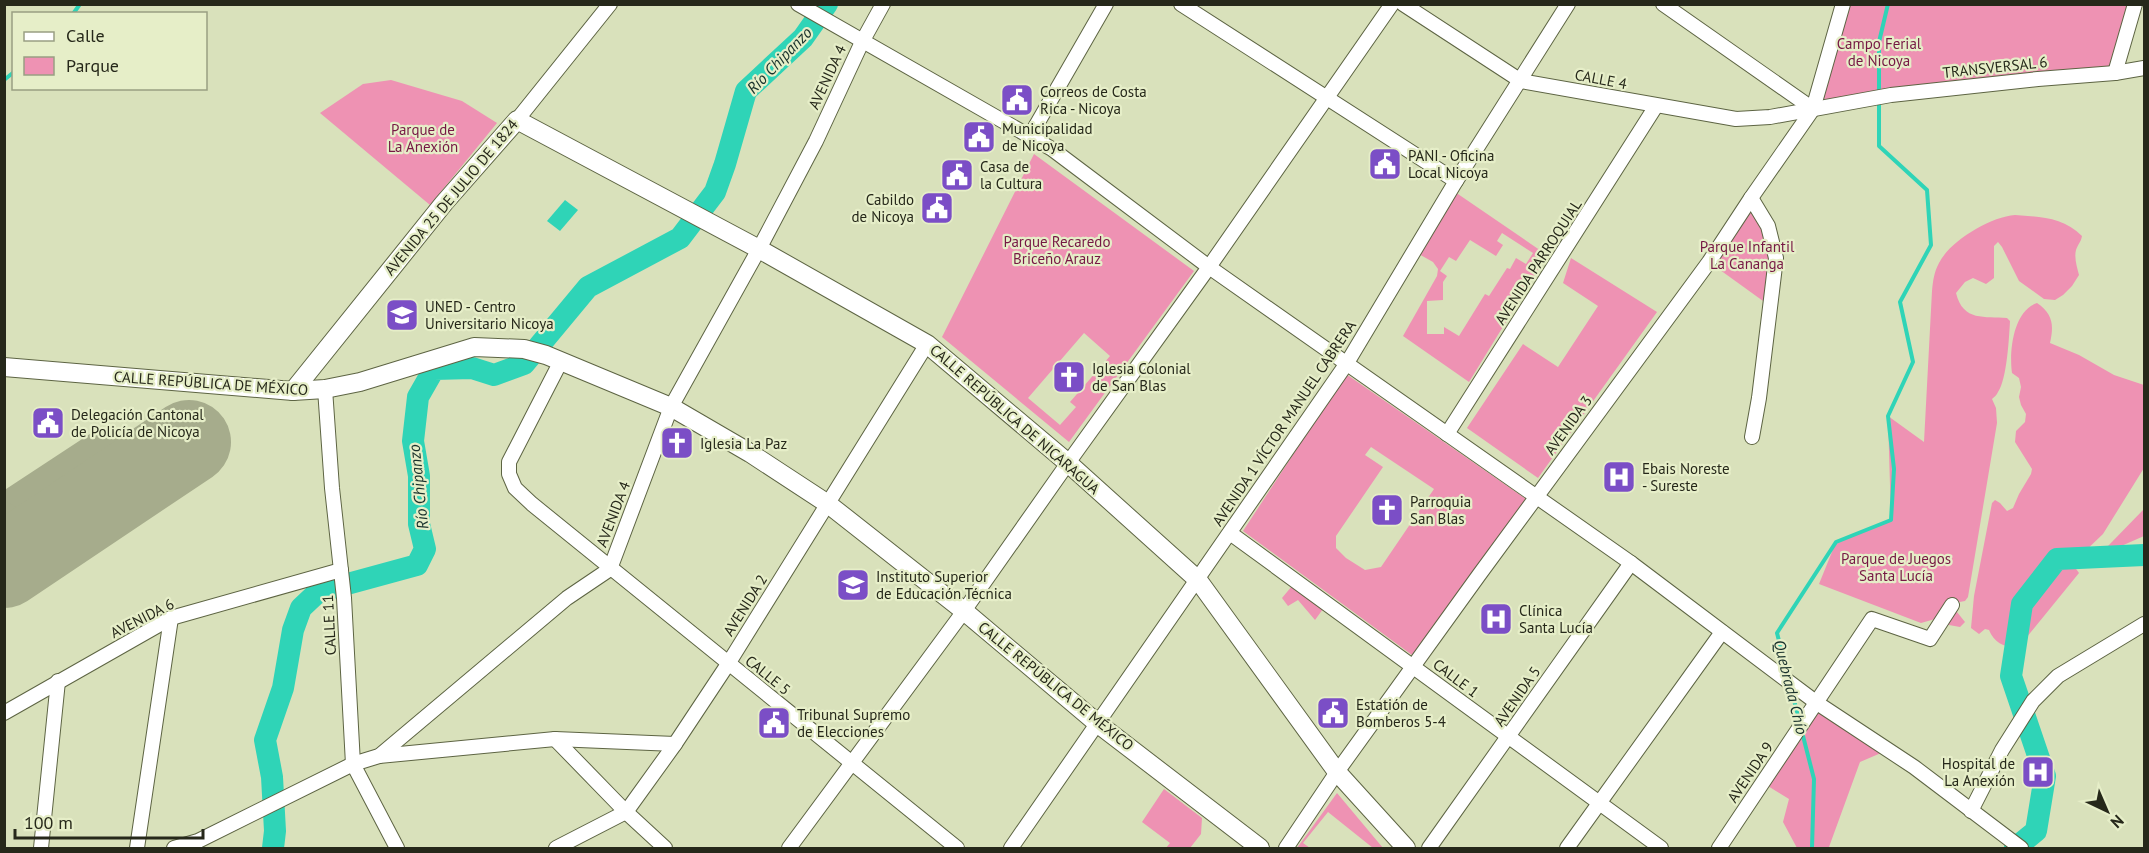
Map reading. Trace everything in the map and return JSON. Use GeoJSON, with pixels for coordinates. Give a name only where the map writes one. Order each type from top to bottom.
{"type":"FeatureCollection","features":[{"type":"Feature","properties":{"kind":"main road","name":"CALLE REPÚBLICA DE NICARAGUA"},"geometry":{"type":"LineString","coordinates":[[517,120],[683,208],[712,226],[759,249],[927,344],[1068,463],[1198,580],[1337,772],[1406,849]]}},
{"type":"Feature","properties":{"kind":"main road","name":"AVENIDA 25 DE JULIO DE 1824"},"geometry":{"type":"LineString","coordinates":[[293,391],[444,202],[517,120]]}},
{"type":"Feature","properties":{"kind":"main road","name":"CALLE REPÚBLICA DE MÉXICO"},"geometry":{"type":"LineString","coordinates":[[4,367],[293,391],[326,389],[360,382],[474,347],[524,349],[554,358],[671,407],[750,453],[828,504],[964,611],[1097,723],[1260,849]]}},
{"type":"Feature","properties":{"kind":"street","name":"AVENIDA 25 DE JULIO DE 1824"},"geometry":{"type":"LineString","coordinates":[[517,120],[610,4]]}},
{"type":"Feature","properties":{"kind":"street","name":"AVENIDA 4"},"geometry":{"type":"LineString","coordinates":[[174,849],[193,846],[352,764],[379,756],[567,598],[610,569],[671,407],[816,141],[862,42],[883,4]]}},
{"type":"Feature","properties":{"kind":"street"},"geometry":{"type":"LineString","coordinates":[[1030,136],[1106,4]]}},
{"type":"Feature","properties":{"kind":"street"},"geometry":{"type":"LineString","coordinates":[[1181,4],[1456,182]]}},
{"type":"Feature","properties":{"kind":"street"},"geometry":{"type":"LineString","coordinates":[[789,849],[964,611],[1328,99],[1392,4]]}},
{"type":"Feature","properties":{"kind":"street","name":"CALLE 4"},"geometry":{"type":"LineString","coordinates":[[1403,4],[1521,81],[1736,119],[1770,117],[1814,109]]}},
{"type":"Feature","properties":{"kind":"street","name":"AVENIDA 1 VÍCTOR MANUEL CABRERA"},"geometry":{"type":"LineString","coordinates":[[1011,849],[1347,363],[1456,182],[1568,4]]}},
{"type":"Feature","properties":{"kind":"street"},"geometry":{"type":"LineString","coordinates":[[1663,4],[1814,109]]}},
{"type":"Feature","properties":{"kind":"street","name":"AVENIDA 3"},"geometry":{"type":"LineString","coordinates":[[1286,849],[1337,772],[1536,496],[1709,262],[1814,109],[1843,4]]}},
{"type":"Feature","properties":{"kind":"street"},"geometry":{"type":"LineString","coordinates":[[2115,73],[2135,4]]}},
{"type":"Feature","properties":{"kind":"street"},"geometry":{"type":"LineString","coordinates":[[801,6],[1052,149],[1209,267],[1631,563],[1817,703],[1914,767],[2021,849]]}},
{"type":"Feature","properties":{"kind":"street","name":"TRANSVERSAL 6"},"geometry":{"type":"LineString","coordinates":[[1814,109],[1891,95],[2115,73],[2145,68]]}},
{"type":"Feature","properties":{"kind":"street","name":"AVENIDA PARROQUIAL"},"geometry":{"type":"LineString","coordinates":[[1447,434],[1656,106]]}},
{"type":"Feature","properties":{"kind":"street"},"geometry":{"type":"LineString","coordinates":[[1751,198],[1768,226],[1776,258],[1752,437]]}},
{"type":"Feature","properties":{"kind":"street","name":"AVENIDA 2"},"geometry":{"type":"LineString","coordinates":[[556,849],[626,812],[728,664],[927,344]]}},
{"type":"Feature","properties":{"kind":"street","name":"CALLE 5"},"geometry":{"type":"LineString","coordinates":[[554,358],[508,462],[508,474],[515,488],[610,569],[957,849]]}},
{"type":"Feature","properties":{"kind":"street","name":"CALLE 11"},"geometry":{"type":"LineString","coordinates":[[326,389],[332,488],[344,598],[352,764],[397,849]]}},
{"type":"Feature","properties":{"kind":"street","name":"CALLE 1"},"geometry":{"type":"LineString","coordinates":[[1230,533],[1661,849]]}},
{"type":"Feature","properties":{"kind":"street","name":"AVENIDA 5"},"geometry":{"type":"LineString","coordinates":[[1429,849],[1631,563]]}},
{"type":"Feature","properties":{"kind":"street","name":"AVENIDA 6"},"geometry":{"type":"LineString","coordinates":[[4,713],[171,618],[342,574]]}},
{"type":"Feature","properties":{"kind":"street","name":"AVENIDA 9"},"geometry":{"type":"LineString","coordinates":[[1719,849],[1872,619],[1930,639],[1952,605]]}},
{"type":"Feature","properties":{"kind":"street"},"geometry":{"type":"LineString","coordinates":[[137,849],[171,618]]}},
{"type":"Feature","properties":{"kind":"street"},"geometry":{"type":"LineString","coordinates":[[1971,811],[2002,750],[2032,701],[2058,676],[2145,624]]}},
{"type":"Feature","properties":{"kind":"street"},"geometry":{"type":"LineString","coordinates":[[1567,849],[1722,632]]}},
{"type":"Feature","properties":{"kind":"street"},"geometry":{"type":"LineString","coordinates":[[41,849],[58,681]]}},
{"type":"Feature","properties":{"kind":"street"},"geometry":{"type":"LineString","coordinates":[[379,756],[555,739],[675,744]]}},
{"type":"Feature","properties":{"kind":"street"},"geometry":{"type":"LineString","coordinates":[[555,739],[665,849]]}},
{"type":"Feature","properties":{"kind":"green space","name":"Campo Ferial de Nicoya"},"geometry":{"type":"Polygon","coordinates":[[[1843,5],[2135,5],[2115,73],[1813,109],[1843,5]]]}},
{"type":"Feature","properties":{"kind":"green space","name":"Parque de La Anexión"},"geometry":{"type":"Polygon","coordinates":[[[391,80],[462,101],[497,123],[430,205],[320,113],[363,84],[391,80]]]}},
{"type":"Feature","properties":{"kind":"green space","name":"Parque Recaredo Briceño Arauz"},"geometry":{"type":"Polygon","coordinates":[[[1034,154],[1194,271],[1069,442],[942,337],[1034,154]],[[1084,333],[1028,398],[1060,425],[1076,407],[1070,402],[1110,356],[1084,333]]]}},
{"type":"Feature","properties":{"kind":"green space"},"geometry":{"type":"Polygon","coordinates":[[[1455,192],[1547,255],[1469,382],[1403,336],[1437,276],[1438,269],[1433,262],[1417,253],[1455,192]],[[1502,233],[1497,241],[1503,245],[1496,256],[1470,240],[1456,261],[1449,257],[1440,271],[1447,276],[1443,282],[1443,300],[1427,301],[1427,334],[1444,334],[1444,327],[1459,336],[1485,294],[1489,296],[1507,268],[1510,269],[1516,258],[1526,264],[1533,253],[1502,233]]]}},
{"type":"Feature","properties":{"kind":"green space","name":"Parque Infantil La Cananga"},"geometry":{"type":"Polygon","coordinates":[[[1751,198],[1776,258],[1770,306],[1709,262],[1751,198]]]}},
{"type":"Feature","properties":{"kind":"green space","name":"Parque de Juegos Santa Lucía"},"geometry":{"type":"Polygon","coordinates":[[[2015,215],[2059,222],[2082,236],[2075,253],[2079,275],[2063,295],[2055,300],[2044,299],[2019,281],[1998,242],[1994,246],[1994,278],[1986,284],[1973,278],[1965,282],[1956,293],[1959,302],[1969,313],[1983,317],[2007,318],[2010,321],[2008,348],[2001,386],[1992,399],[1996,408],[1997,423],[1968,597],[1965,601],[1954,603],[1953,607],[1965,622],[1960,627],[1935,619],[1921,623],[1819,584],[1836,542],[1891,520],[1888,416],[1924,442],[1932,291],[1939,263],[1952,246],[1983,225],[2015,215]]]}},
{"type":"Feature","properties":{"kind":"green space"},"geometry":{"type":"Polygon","coordinates":[[[1571,258],[1657,312],[1538,478],[1467,428],[1523,344],[1558,367],[1598,306],[1563,283],[1571,258]]]}},
{"type":"Feature","properties":{"kind":"green space"},"geometry":{"type":"Polygon","coordinates":[[[2037,303],[2046,311],[2051,320],[2050,343],[2079,355],[2114,375],[2144,385],[2144,468],[2103,534],[2082,554],[2074,566],[2079,573],[2017,648],[2000,643],[1989,630],[1985,629],[1979,634],[1971,628],[1974,596],[1992,503],[1995,500],[2007,511],[2013,508],[2031,474],[2032,469],[2015,442],[2016,431],[2025,422],[2026,414],[2019,397],[2021,387],[2019,378],[2012,373],[2011,354],[2018,323],[2029,307],[2037,303]]]}},
{"type":"Feature","properties":{"kind":"green space"},"geometry":{"type":"Polygon","coordinates":[[[1346,374],[1526,499],[1412,655],[1243,531],[1346,374]],[[1371,447],[1365,455],[1383,467],[1336,536],[1336,548],[1346,558],[1365,570],[1381,567],[1434,489],[1371,447]]]}},
{"type":"Feature","properties":{"kind":"green space"},"geometry":{"type":"Polygon","coordinates":[[[2144,509],[2144,536],[2119,547],[2110,548],[2108,546],[2144,509]]]}},
{"type":"Feature","properties":{"kind":"green space"},"geometry":{"type":"Polygon","coordinates":[[[1292,586],[1323,609],[1315,620],[1298,600],[1288,606],[1282,598],[1292,586]]]}},
{"type":"Feature","properties":{"kind":"green space"},"geometry":{"type":"Polygon","coordinates":[[[1815,708],[1881,753],[1860,762],[1829,847],[1797,848],[1783,822],[1789,799],[1763,783],[1815,708]]]}},
{"type":"Feature","properties":{"kind":"green space"},"geometry":{"type":"Polygon","coordinates":[[[1164,789],[1202,818],[1201,834],[1190,848],[1166,848],[1170,843],[1142,822],[1164,789]]]}},
{"type":"Feature","properties":{"kind":"green space"},"geometry":{"type":"Polygon","coordinates":[[[1337,793],[1383,848],[1373,848],[1328,812],[1303,843],[1310,848],[1297,848],[1337,793]]]}},
{"type":"Feature","properties":{"kind":"water"},"geometry":{"type":"Polygon","coordinates":[[[565,200],[578,210],[560,231],[547,221],[565,200]]]}},
{"type":"Feature","properties":{"kind":"waterway"},"geometry":{"type":"LineString","coordinates":[[74,12],[80,4]]}},
{"type":"Feature","properties":{"kind":"waterway","name":"Río Chipanzo"},"geometry":{"type":"LineString","coordinates":[[273,848],[275,831],[272,777],[265,740],[283,688],[293,630],[301,608],[318,592],[417,565],[425,549],[419,524],[419,476],[413,441],[418,397],[434,369],[472,368],[494,375],[524,364],[588,287],[680,238],[715,192],[746,91],[803,38],[827,4]]}},
{"type":"Feature","properties":{"kind":"waterway","name":"Quebrada Chío"},"geometry":{"type":"LineString","coordinates":[[1879,93],[1879,42],[1888,4]]}},
{"type":"Feature","properties":{"kind":"waterway"},"geometry":{"type":"LineString","coordinates":[[4,80],[12,74]]}},
{"type":"Feature","properties":{"kind":"waterway","name":"Quebrada Chío"},"geometry":{"type":"LineString","coordinates":[[1788,676],[1777,633],[1836,542],[1891,520],[1894,469],[1888,416],[1913,362],[1900,302],[1931,245],[1927,190],[1879,146],[1879,100]]}},
{"type":"Feature","properties":{"kind":"waterway"},"geometry":{"type":"LineString","coordinates":[[2015,848],[2036,831],[2045,776],[2011,676],[2022,604],[2057,559],[2144,555]]}},
{"type":"Feature","properties":{"kind":"waterway","name":"Quebrada Chío"},"geometry":{"type":"LineString","coordinates":[[1791,689],[1799,719]]}},
{"type":"Feature","properties":{"kind":"waterway","name":"Quebrada Chío"},"geometry":{"type":"LineString","coordinates":[[1802,732],[1814,779],[1812,848]]}},
{"type":"Feature","properties":{"kind":"taxiway"},"geometry":{"type":"LineString","coordinates":[[4,510],[103,445],[127,484]]}},
{"type":"Feature","properties":{"kind":"taxiway"},"geometry":{"type":"LineString","coordinates":[[4,519],[27,551]]}},
{"type":"Feature","properties":{"kind":"runway"},"geometry":{"type":"LineString","coordinates":[[4,566],[189,442]]}},
{"type":"Feature","properties":{"kind":"place","name":"Correos de Costa Rica - Nicoya"},"geometry":{"type":"Point","coordinates":[1017,100]}},
{"type":"Feature","properties":{"kind":"place","name":"Municipalidad de Nicoya"},"geometry":{"type":"Point","coordinates":[979,137]}},
{"type":"Feature","properties":{"kind":"place","name":"PANI - Oficina Local Nicoya"},"geometry":{"type":"Point","coordinates":[1385,164]}},
{"type":"Feature","properties":{"kind":"place","name":"Casa de la Cultura"},"geometry":{"type":"Point","coordinates":[957,175]}},
{"type":"Feature","properties":{"kind":"place","name":"Cabildo de Nicoya"},"geometry":{"type":"Point","coordinates":[937,208]}},
{"type":"Feature","properties":{"kind":"place","name":"UNED - Centro Universitario Nicoya"},"geometry":{"type":"Point","coordinates":[402,315]}},
{"type":"Feature","properties":{"kind":"place","name":"Iglesia Colonial de San Blas"},"geometry":{"type":"Point","coordinates":[1069,377]}},
{"type":"Feature","properties":{"kind":"place","name":"Delegación Cantonal de Policía de Nicoya"},"geometry":{"type":"Point","coordinates":[48,423]}},
{"type":"Feature","properties":{"kind":"place","name":"Iglesia La Paz"},"geometry":{"type":"Point","coordinates":[677,443]}},
{"type":"Feature","properties":{"kind":"place","name":"Ebais Noreste - Sureste"},"geometry":{"type":"Point","coordinates":[1619,477]}},
{"type":"Feature","properties":{"kind":"place","name":"Parroquia San Blas"},"geometry":{"type":"Point","coordinates":[1387,510]}},
{"type":"Feature","properties":{"kind":"place","name":"Instituto Superior de Educación Técnica"},"geometry":{"type":"Point","coordinates":[853,585]}},
{"type":"Feature","properties":{"kind":"place","name":"Clínica Santa Lucía"},"geometry":{"type":"Point","coordinates":[1496,619]}},
{"type":"Feature","properties":{"kind":"place","name":"Estatión de Bomberos 5-4"},"geometry":{"type":"Point","coordinates":[1333,713]}},
{"type":"Feature","properties":{"kind":"place","name":"Tribunal Supremo de Elecciones"},"geometry":{"type":"Point","coordinates":[774,723]}},
{"type":"Feature","properties":{"kind":"place","name":"Hospital de La Anexión"},"geometry":{"type":"Point","coordinates":[2038,772]}}]}
